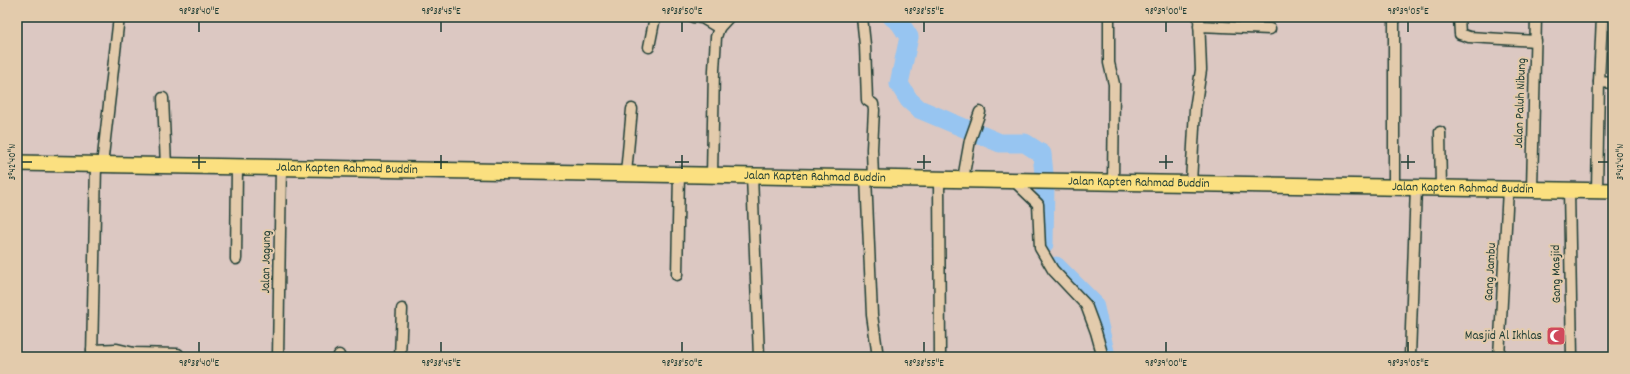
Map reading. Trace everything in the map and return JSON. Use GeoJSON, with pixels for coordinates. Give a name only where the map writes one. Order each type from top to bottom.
{"type":"FeatureCollection","features":[{"type":"Feature","properties":{"kind":"main road","name":"Jalan Kapten Rahmad Buddin"},"geometry":{"type":"LineString","coordinates":[[17,163],[1613,191]]}},
{"type":"Feature","properties":{"kind":"street"},"geometry":{"type":"LineString","coordinates":[[119,17],[99,165],[92,353],[117,349],[134,354],[178,354]]}},
{"type":"Feature","properties":{"kind":"street"},"geometry":{"type":"LineString","coordinates":[[649,47],[655,17]]}},
{"type":"Feature","properties":{"kind":"street"},"geometry":{"type":"LineString","coordinates":[[699,17],[720,28]]}},
{"type":"Feature","properties":{"kind":"street"},"geometry":{"type":"LineString","coordinates":[[712,175],[716,37],[720,28],[729,17]]}},
{"type":"Feature","properties":{"kind":"street"},"geometry":{"type":"LineString","coordinates":[[862,17],[865,45],[867,100],[873,104],[874,110],[870,178],[872,315],[878,357]]}},
{"type":"Feature","properties":{"kind":"street"},"geometry":{"type":"LineString","coordinates":[[1109,17],[1109,63],[1114,84],[1113,182]]}},
{"type":"Feature","properties":{"kind":"street"},"geometry":{"type":"LineString","coordinates":[[1394,17],[1394,187]]}},
{"type":"Feature","properties":{"kind":"street"},"geometry":{"type":"LineString","coordinates":[[1459,17],[1460,34],[1469,37],[1536,41]]}},
{"type":"Feature","properties":{"kind":"street","name":"Jalan Paluh Nibung"},"geometry":{"type":"LineString","coordinates":[[1532,189],[1536,17]]}},
{"type":"Feature","properties":{"kind":"street"},"geometry":{"type":"LineString","coordinates":[[1597,190],[1602,17]]}},
{"type":"Feature","properties":{"kind":"street"},"geometry":{"type":"LineString","coordinates":[[1191,183],[1195,109],[1201,70],[1199,21],[1270,29]]}},
{"type":"Feature","properties":{"kind":"street"},"geometry":{"type":"LineString","coordinates":[[1599,82],[1613,83]]}},
{"type":"Feature","properties":{"kind":"street"},"geometry":{"type":"LineString","coordinates":[[163,98],[166,166]]}},
{"type":"Feature","properties":{"kind":"street"},"geometry":{"type":"LineString","coordinates":[[626,173],[632,109]]}},
{"type":"Feature","properties":{"kind":"street"},"geometry":{"type":"LineString","coordinates":[[963,179],[970,140],[976,128],[980,112]]}},
{"type":"Feature","properties":{"kind":"street"},"geometry":{"type":"LineString","coordinates":[[1440,132],[1441,188]]}},
{"type":"Feature","properties":{"kind":"street"},"geometry":{"type":"LineString","coordinates":[[236,259],[237,167]]}},
{"type":"Feature","properties":{"kind":"street","name":"Jalan Jagung"},"geometry":{"type":"LineString","coordinates":[[278,357],[281,168]]}},
{"type":"Feature","properties":{"kind":"street"},"geometry":{"type":"LineString","coordinates":[[677,275],[679,174]]}},
{"type":"Feature","properties":{"kind":"street"},"geometry":{"type":"LineString","coordinates":[[752,176],[759,357]]}},
{"type":"Feature","properties":{"kind":"street"},"geometry":{"type":"LineString","coordinates":[[939,179],[940,357]]}},
{"type":"Feature","properties":{"kind":"street"},"geometry":{"type":"LineString","coordinates":[[1014,181],[1038,204],[1040,248],[1053,270],[1086,305],[1103,357]]}},
{"type":"Feature","properties":{"kind":"street"},"geometry":{"type":"LineString","coordinates":[[1410,357],[1416,187]]}},
{"type":"Feature","properties":{"kind":"street","name":"Gang Jambu"},"geometry":{"type":"LineString","coordinates":[[1499,357],[1508,189]]}},
{"type":"Feature","properties":{"kind":"street","name":"Gang Masjid"},"geometry":{"type":"LineString","coordinates":[[1569,190],[1572,357]]}},
{"type":"Feature","properties":{"kind":"street"},"geometry":{"type":"LineString","coordinates":[[400,357],[402,309]]}},
{"type":"Feature","properties":{"kind":"waterway"},"geometry":{"type":"LineString","coordinates":[[892,17],[900,23],[909,37],[899,84],[909,100],[919,109],[1000,143],[1025,143],[1042,154],[1045,184],[1044,244]]}},
{"type":"Feature","properties":{"kind":"waterway"},"geometry":{"type":"LineString","coordinates":[[1056,266],[1094,304],[1106,356]]}},
{"type":"Feature","properties":{"kind":"place","name":"Masjid Al Ikhlas"},"geometry":{"type":"Point","coordinates":[1556,336]}}]}
